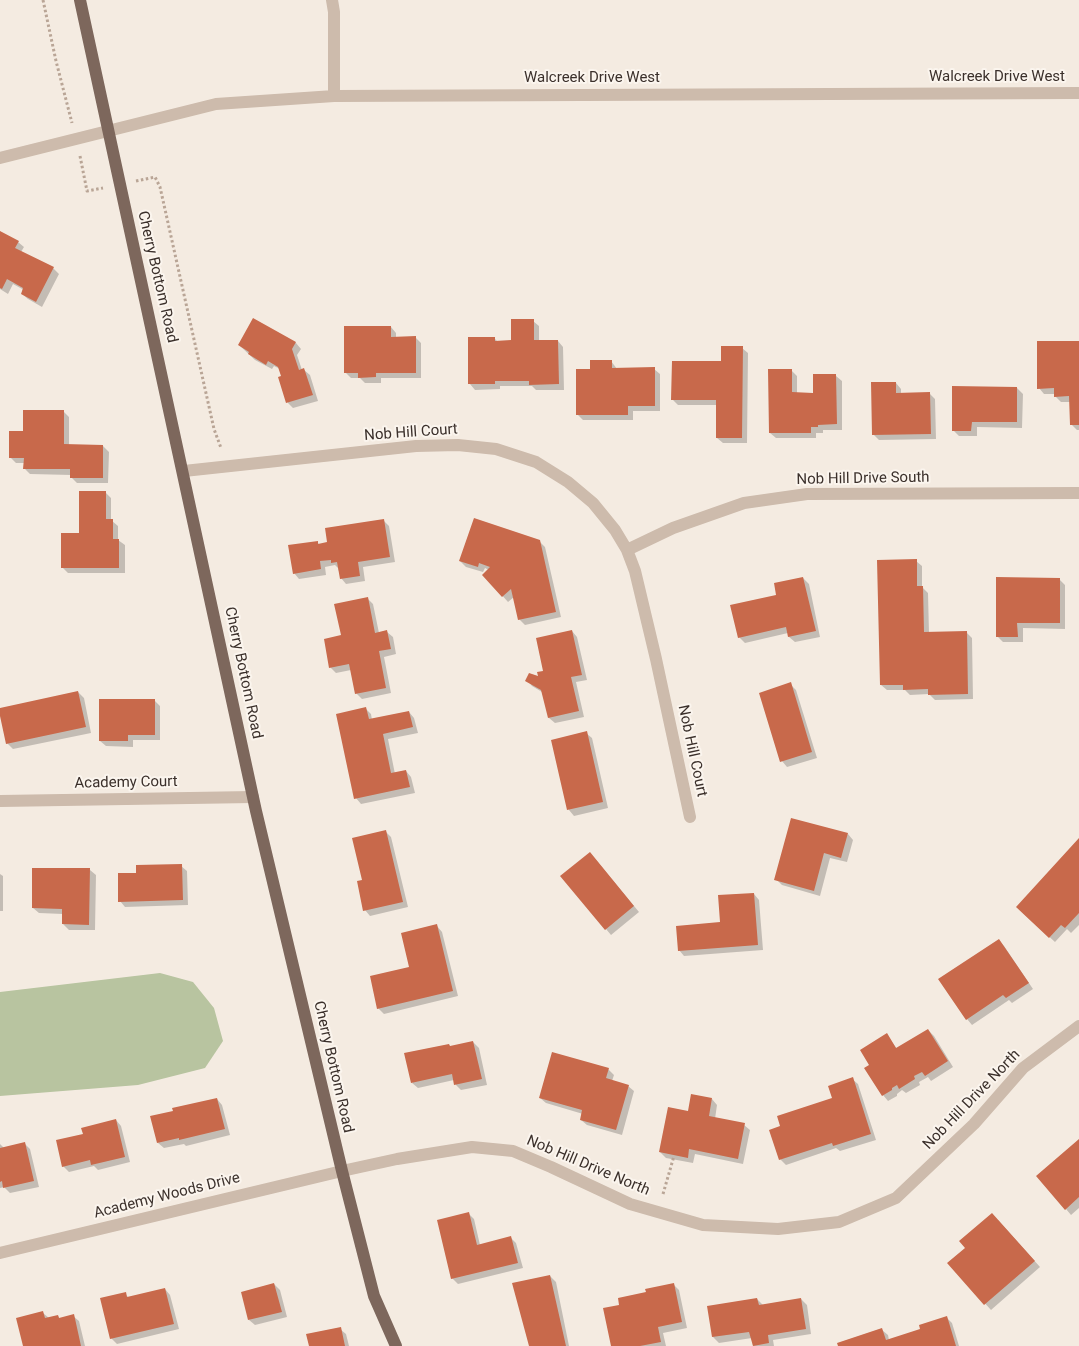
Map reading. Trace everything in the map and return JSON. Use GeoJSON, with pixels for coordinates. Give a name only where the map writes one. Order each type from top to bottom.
{"type":"FeatureCollection","features":[{"type":"Feature","properties":{"kind":"main road","name":"Cherry Bottom Road"},"geometry":{"type":"LineString","coordinates":[[80,0],[184,471],[253,797],[342,1171],[374,1296],[396,1346]]}},
{"type":"Feature","properties":{"kind":"street"},"geometry":{"type":"LineString","coordinates":[[332,0],[334,12],[334,96]]}},
{"type":"Feature","properties":{"kind":"street","name":"Walcreek Drive West"},"geometry":{"type":"LineString","coordinates":[[0,158],[216,104],[334,96],[1079,93]]}},
{"type":"Feature","properties":{"kind":"street","name":"Nob Hill Court"},"geometry":{"type":"LineString","coordinates":[[184,471],[416,446],[458,445],[496,449],[536,462],[568,482],[593,503],[615,530],[627,550],[635,572],[654,650],[690,817]]}},
{"type":"Feature","properties":{"kind":"street","name":"Nob Hill Drive South"},"geometry":{"type":"LineString","coordinates":[[627,550],[674,528],[744,503],[807,494],[1079,493]]}},
{"type":"Feature","properties":{"kind":"street","name":"Academy Court"},"geometry":{"type":"LineString","coordinates":[[0,801],[253,797]]}},
{"type":"Feature","properties":{"kind":"street","name":"Nob Hill Drive North"},"geometry":{"type":"LineString","coordinates":[[342,1171],[397,1159],[472,1147],[513,1152],[630,1204],[703,1225],[778,1229],[839,1222],[896,1198],[974,1124],[1023,1068],[1079,1026]]}},
{"type":"Feature","properties":{"kind":"street","name":"Academy Woods Drive"},"geometry":{"type":"LineString","coordinates":[[0,1253],[342,1171]]}},
{"type":"Feature","properties":{"kind":"path"},"geometry":{"type":"LineString","coordinates":[[43,0],[72,123]]}},
{"type":"Feature","properties":{"kind":"path"},"geometry":{"type":"LineString","coordinates":[[80,156],[87,190],[108,187]]}},
{"type":"Feature","properties":{"kind":"path"},"geometry":{"type":"LineString","coordinates":[[134,181],[155,177],[160,187],[214,429],[221,448]]}},
{"type":"Feature","properties":{"kind":"path"},"geometry":{"type":"LineString","coordinates":[[658,1212],[674,1156]]}},
{"type":"Feature","properties":{"kind":"green space"},"geometry":{"type":"Polygon","coordinates":[[[160,973],[193,982],[214,1008],[223,1041],[205,1068],[138,1085],[0,1096],[0,992],[160,973]]]}},
{"type":"Feature","properties":{"kind":"building"},"geometry":{"type":"Polygon","coordinates":[[[0,231],[19,241],[15,248],[54,267],[36,302],[21,294],[23,288],[7,279],[2,289],[0,288],[0,231]]]}},
{"type":"Feature","properties":{"kind":"building"},"geometry":{"type":"Polygon","coordinates":[[[253,318],[296,342],[292,349],[299,370],[304,368],[313,395],[286,403],[278,377],[281,376],[278,367],[268,361],[266,365],[248,354],[249,352],[238,345],[253,318]]]}},
{"type":"Feature","properties":{"kind":"building"},"geometry":{"type":"Polygon","coordinates":[[[511,319],[534,319],[534,340],[558,340],[559,384],[529,385],[529,381],[495,381],[495,384],[468,384],[468,337],[495,337],[495,341],[511,340],[511,319]]]}},
{"type":"Feature","properties":{"kind":"building"},"geometry":{"type":"Polygon","coordinates":[[[344,326],[391,326],[391,337],[416,336],[416,373],[376,373],[376,377],[358,378],[358,373],[344,373],[344,326]]]}},
{"type":"Feature","properties":{"kind":"building"},"geometry":{"type":"Polygon","coordinates":[[[1037,341],[1079,341],[1079,425],[1070,425],[1069,396],[1054,397],[1054,388],[1037,389],[1037,341]]]}},
{"type":"Feature","properties":{"kind":"building"},"geometry":{"type":"Polygon","coordinates":[[[721,346],[743,346],[742,438],[716,438],[716,400],[671,400],[672,361],[721,361],[721,346]]]}},
{"type":"Feature","properties":{"kind":"building"},"geometry":{"type":"Polygon","coordinates":[[[590,360],[612,360],[612,368],[655,367],[655,406],[628,406],[628,415],[576,415],[576,369],[590,369],[590,360]]]}},
{"type":"Feature","properties":{"kind":"building"},"geometry":{"type":"Polygon","coordinates":[[[768,369],[792,369],[792,392],[813,393],[813,374],[836,374],[837,424],[811,427],[811,433],[769,433],[768,369]]]}},
{"type":"Feature","properties":{"kind":"building"},"geometry":{"type":"Polygon","coordinates":[[[871,382],[896,382],[896,393],[930,392],[931,434],[872,435],[871,382]]]}},
{"type":"Feature","properties":{"kind":"building"},"geometry":{"type":"Polygon","coordinates":[[[952,386],[1017,387],[1017,422],[972,422],[971,431],[952,431],[952,386]]]}},
{"type":"Feature","properties":{"kind":"building"},"geometry":{"type":"Polygon","coordinates":[[[23,410],[64,410],[64,444],[103,445],[103,478],[70,478],[70,469],[23,469],[24,458],[9,458],[9,431],[23,431],[23,410]]]}},
{"type":"Feature","properties":{"kind":"building"},"geometry":{"type":"Polygon","coordinates":[[[79,491],[106,491],[106,519],[113,519],[113,539],[119,539],[119,568],[61,568],[61,533],[79,533],[79,491]]]}},
{"type":"Feature","properties":{"kind":"building"},"geometry":{"type":"Polygon","coordinates":[[[474,518],[540,540],[556,612],[518,620],[511,589],[502,597],[482,575],[490,567],[479,563],[478,567],[459,561],[474,518]]]}},
{"type":"Feature","properties":{"kind":"building"},"geometry":{"type":"Polygon","coordinates":[[[384,519],[390,557],[358,562],[360,576],[340,579],[337,562],[331,563],[331,560],[320,561],[321,569],[293,574],[288,545],[318,541],[318,544],[327,542],[325,528],[384,519]]]}},
{"type":"Feature","properties":{"kind":"building"},"geometry":{"type":"Polygon","coordinates":[[[917,559],[917,586],[923,586],[924,632],[967,631],[968,694],[928,695],[928,689],[903,690],[903,685],[880,685],[877,560],[917,559]]]}},
{"type":"Feature","properties":{"kind":"building"},"geometry":{"type":"Polygon","coordinates":[[[803,577],[816,631],[788,637],[786,627],[738,638],[730,605],[776,595],[774,583],[803,577]]]}},
{"type":"Feature","properties":{"kind":"building"},"geometry":{"type":"Polygon","coordinates":[[[996,577],[1060,578],[1060,623],[1017,623],[1018,637],[996,637],[996,577]]]}},
{"type":"Feature","properties":{"kind":"building"},"geometry":{"type":"Polygon","coordinates":[[[368,597],[375,633],[387,630],[391,649],[379,651],[386,688],[355,694],[349,664],[329,668],[324,639],[341,635],[334,604],[368,597]]]}},
{"type":"Feature","properties":{"kind":"building"},"geometry":{"type":"Polygon","coordinates":[[[572,630],[582,675],[571,677],[579,711],[548,718],[541,690],[525,681],[529,673],[538,676],[537,672],[543,671],[536,638],[572,630]]]}},
{"type":"Feature","properties":{"kind":"building"},"geometry":{"type":"Polygon","coordinates":[[[791,682],[812,752],[780,762],[759,693],[791,682]]]}},
{"type":"Feature","properties":{"kind":"building"},"geometry":{"type":"Polygon","coordinates":[[[78,691],[86,727],[6,744],[0,708],[78,691]]]}},
{"type":"Feature","properties":{"kind":"building"},"geometry":{"type":"Polygon","coordinates":[[[99,699],[155,699],[155,735],[128,735],[128,741],[99,741],[99,699]]]}},
{"type":"Feature","properties":{"kind":"building"},"geometry":{"type":"Polygon","coordinates":[[[366,707],[369,719],[409,711],[413,727],[383,734],[391,773],[406,770],[410,787],[354,799],[336,714],[366,707]]]}},
{"type":"Feature","properties":{"kind":"building"},"geometry":{"type":"Polygon","coordinates":[[[587,731],[603,802],[567,810],[551,740],[587,731]]]}},
{"type":"Feature","properties":{"kind":"building"},"geometry":{"type":"Polygon","coordinates":[[[791,818],[848,833],[841,858],[824,853],[814,891],[774,880],[791,818]]]}},
{"type":"Feature","properties":{"kind":"building"},"geometry":{"type":"Polygon","coordinates":[[[386,830],[403,902],[363,911],[357,881],[362,880],[352,838],[386,830]]]}},
{"type":"Feature","properties":{"kind":"building"},"geometry":{"type":"Polygon","coordinates":[[[1079,838],[1079,913],[1065,928],[1061,925],[1049,938],[1016,907],[1079,838]]]}},
{"type":"Feature","properties":{"kind":"building"},"geometry":{"type":"Polygon","coordinates":[[[590,852],[634,906],[605,930],[560,876],[590,852]]]}},
{"type":"Feature","properties":{"kind":"building"},"geometry":{"type":"Polygon","coordinates":[[[182,864],[183,900],[118,902],[118,873],[136,873],[136,865],[182,864]]]}},
{"type":"Feature","properties":{"kind":"building"},"geometry":{"type":"Polygon","coordinates":[[[32,868],[90,868],[89,925],[62,924],[62,909],[32,908],[32,868]]]}},
{"type":"Feature","properties":{"kind":"building"},"geometry":{"type":"Polygon","coordinates":[[[754,893],[758,945],[678,951],[676,926],[720,922],[718,895],[754,893]]]}},
{"type":"Feature","properties":{"kind":"building"},"geometry":{"type":"Polygon","coordinates":[[[437,924],[453,991],[377,1009],[370,976],[409,967],[401,933],[437,924]]]}},
{"type":"Feature","properties":{"kind":"building"},"geometry":{"type":"Polygon","coordinates":[[[999,939],[1029,983],[1006,998],[1003,995],[966,1020],[938,979],[999,939]]]}},
{"type":"Feature","properties":{"kind":"building"},"geometry":{"type":"Polygon","coordinates":[[[928,1029],[948,1061],[925,1076],[922,1072],[914,1076],[915,1079],[899,1089],[897,1085],[882,1096],[864,1068],[869,1065],[860,1050],[887,1033],[896,1048],[928,1029]]]}},
{"type":"Feature","properties":{"kind":"building"},"geometry":{"type":"Polygon","coordinates":[[[473,1041],[482,1079],[454,1085],[452,1074],[411,1083],[404,1053],[473,1041]]]}},
{"type":"Feature","properties":{"kind":"building"},"geometry":{"type":"Polygon","coordinates":[[[552,1052],[609,1068],[606,1078],[629,1085],[616,1130],[580,1120],[582,1110],[539,1098],[552,1052]]]}},
{"type":"Feature","properties":{"kind":"building"},"geometry":{"type":"Polygon","coordinates":[[[853,1077],[871,1134],[833,1146],[832,1143],[779,1160],[769,1130],[780,1126],[777,1116],[832,1098],[828,1086],[853,1077]]]}},
{"type":"Feature","properties":{"kind":"building"},"geometry":{"type":"Polygon","coordinates":[[[691,1094],[712,1098],[709,1116],[745,1123],[738,1159],[689,1149],[688,1158],[659,1152],[668,1107],[688,1111],[691,1094]]]}},
{"type":"Feature","properties":{"kind":"building"},"geometry":{"type":"Polygon","coordinates":[[[217,1098],[225,1129],[157,1143],[150,1116],[173,1111],[172,1108],[217,1098]]]}},
{"type":"Feature","properties":{"kind":"building"},"geometry":{"type":"Polygon","coordinates":[[[116,1119],[125,1157],[91,1165],[90,1160],[62,1167],[56,1140],[83,1134],[81,1128],[116,1119]]]}},
{"type":"Feature","properties":{"kind":"building"},"geometry":{"type":"Polygon","coordinates":[[[1079,1139],[1079,1197],[1065,1210],[1036,1176],[1079,1139]]]}},
{"type":"Feature","properties":{"kind":"building"},"geometry":{"type":"Polygon","coordinates":[[[25,1142],[34,1181],[3,1188],[2,1181],[0,1182],[0,1148],[25,1142]]]}},
{"type":"Feature","properties":{"kind":"building"},"geometry":{"type":"Polygon","coordinates":[[[469,1212],[477,1245],[511,1236],[518,1263],[451,1279],[437,1220],[469,1212]]]}},
{"type":"Feature","properties":{"kind":"building"},"geometry":{"type":"Polygon","coordinates":[[[992,1213],[1035,1261],[984,1305],[947,1263],[965,1248],[959,1241],[992,1213]]]}},
{"type":"Feature","properties":{"kind":"building"},"geometry":{"type":"Polygon","coordinates":[[[550,1275],[566,1346],[529,1346],[512,1283],[550,1275]]]}},
{"type":"Feature","properties":{"kind":"building"},"geometry":{"type":"Polygon","coordinates":[[[274,1283],[282,1312],[248,1320],[241,1292],[274,1283]]]}},
{"type":"Feature","properties":{"kind":"building"},"geometry":{"type":"Polygon","coordinates":[[[674,1283],[682,1322],[658,1327],[661,1342],[640,1346],[611,1346],[603,1308],[619,1305],[618,1298],[646,1292],[645,1289],[674,1283]]]}},
{"type":"Feature","properties":{"kind":"building"},"geometry":{"type":"Polygon","coordinates":[[[165,1288],[174,1324],[110,1339],[100,1298],[126,1292],[127,1297],[165,1288]]]}},
{"type":"Feature","properties":{"kind":"building"},"geometry":{"type":"Polygon","coordinates":[[[757,1298],[759,1305],[801,1298],[806,1329],[768,1335],[769,1343],[753,1346],[749,1332],[712,1337],[707,1306],[757,1298]]]}},
{"type":"Feature","properties":{"kind":"building"},"geometry":{"type":"Polygon","coordinates":[[[43,1311],[45,1318],[58,1315],[59,1318],[74,1314],[81,1346],[23,1346],[16,1318],[43,1311]]]}},
{"type":"Feature","properties":{"kind":"building"},"geometry":{"type":"Polygon","coordinates":[[[947,1316],[956,1346],[838,1346],[837,1343],[882,1328],[886,1340],[920,1329],[919,1325],[947,1316]]]}},
{"type":"Feature","properties":{"kind":"building"},"geometry":{"type":"Polygon","coordinates":[[[341,1327],[345,1346],[309,1346],[306,1334],[341,1327]]]}}]}
